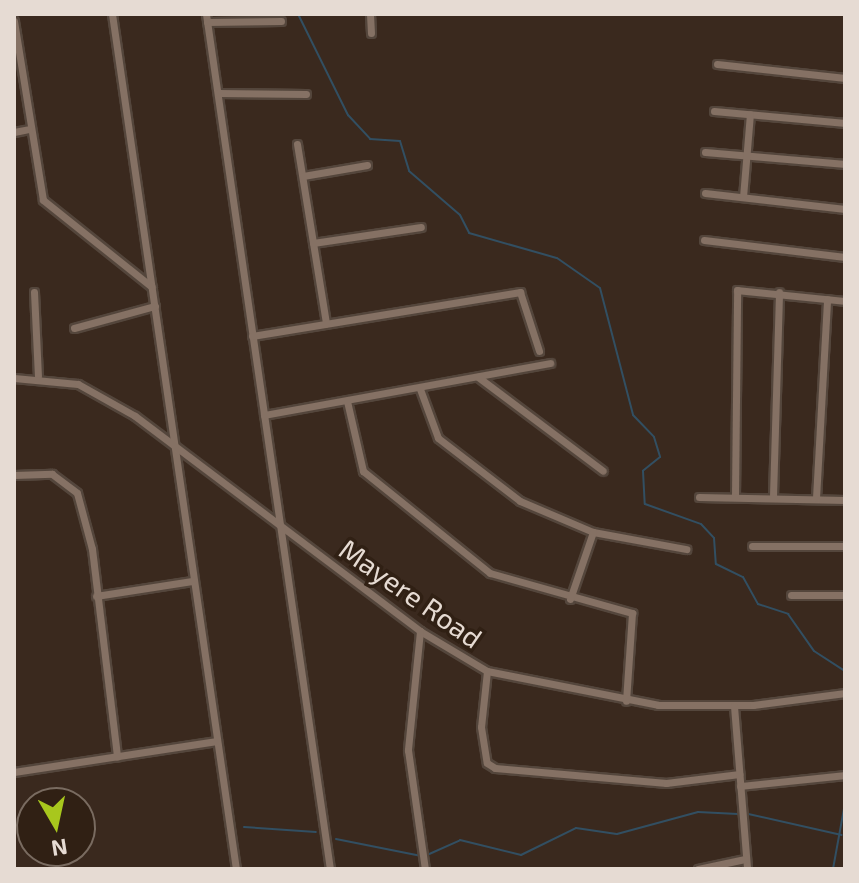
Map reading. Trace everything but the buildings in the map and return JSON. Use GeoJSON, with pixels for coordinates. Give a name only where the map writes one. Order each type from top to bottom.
{"type":"FeatureCollection","features":[{"type":"Feature","properties":{"kind":"street"},"geometry":{"type":"LineString","coordinates":[[112,14],[236,869]]}},
{"type":"Feature","properties":{"kind":"street"},"geometry":{"type":"LineString","coordinates":[[370,14],[371,33]]}},
{"type":"Feature","properties":{"kind":"street"},"geometry":{"type":"LineString","coordinates":[[281,21],[207,18],[264,415],[285,530],[330,869]]}},
{"type":"Feature","properties":{"kind":"street"},"geometry":{"type":"LineString","coordinates":[[14,21],[37,183],[53,213],[152,287]]}},
{"type":"Feature","properties":{"kind":"street"},"geometry":{"type":"LineString","coordinates":[[717,64],[845,78]]}},
{"type":"Feature","properties":{"kind":"street"},"geometry":{"type":"LineString","coordinates":[[218,93],[306,94]]}},
{"type":"Feature","properties":{"kind":"street"},"geometry":{"type":"LineString","coordinates":[[714,111],[845,123]]}},
{"type":"Feature","properties":{"kind":"street"},"geometry":{"type":"LineString","coordinates":[[743,197],[750,114]]}},
{"type":"Feature","properties":{"kind":"street"},"geometry":{"type":"LineString","coordinates":[[14,132],[29,129]]}},
{"type":"Feature","properties":{"kind":"street"},"geometry":{"type":"LineString","coordinates":[[297,144],[326,324]]}},
{"type":"Feature","properties":{"kind":"street"},"geometry":{"type":"LineString","coordinates":[[705,152],[845,164]]}},
{"type":"Feature","properties":{"kind":"street"},"geometry":{"type":"LineString","coordinates":[[303,176],[367,165]]}},
{"type":"Feature","properties":{"kind":"street"},"geometry":{"type":"LineString","coordinates":[[705,193],[845,209]]}},
{"type":"Feature","properties":{"kind":"street"},"geometry":{"type":"LineString","coordinates":[[313,243],[421,227]]}},
{"type":"Feature","properties":{"kind":"street"},"geometry":{"type":"LineString","coordinates":[[704,240],[845,257]]}},
{"type":"Feature","properties":{"kind":"street"},"geometry":{"type":"LineString","coordinates":[[14,378],[38,376],[34,292]]}},
{"type":"Feature","properties":{"kind":"street"},"geometry":{"type":"LineString","coordinates":[[252,336],[520,292],[539,351]]}},
{"type":"Feature","properties":{"kind":"street"},"geometry":{"type":"LineString","coordinates":[[773,496],[779,292]]}},
{"type":"Feature","properties":{"kind":"street"},"geometry":{"type":"LineString","coordinates":[[735,496],[736,293],[779,292],[845,301]]}},
{"type":"Feature","properties":{"kind":"street"},"geometry":{"type":"LineString","coordinates":[[816,498],[827,299]]}},
{"type":"Feature","properties":{"kind":"street"},"geometry":{"type":"LineString","coordinates":[[74,328],[155,306]]}},
{"type":"Feature","properties":{"kind":"street"},"geometry":{"type":"LineString","coordinates":[[264,415],[550,363]]}},
{"type":"Feature","properties":{"kind":"street","name":"Mayere Road"},"geometry":{"type":"LineString","coordinates":[[38,376],[92,391],[174,446],[420,631],[487,671],[626,701],[734,706],[845,693]]}},
{"type":"Feature","properties":{"kind":"street"},"geometry":{"type":"LineString","coordinates":[[478,377],[603,471]]}},
{"type":"Feature","properties":{"kind":"street"},"geometry":{"type":"LineString","coordinates":[[420,389],[438,438],[520,501],[593,532],[686,549]]}},
{"type":"Feature","properties":{"kind":"street"},"geometry":{"type":"LineString","coordinates":[[347,401],[368,476],[490,573],[634,616],[626,701]]}},
{"type":"Feature","properties":{"kind":"street"},"geometry":{"type":"LineString","coordinates":[[14,475],[52,474],[77,493],[96,596],[117,756]]}},
{"type":"Feature","properties":{"kind":"street"},"geometry":{"type":"LineString","coordinates":[[699,497],[773,496],[845,500]]}},
{"type":"Feature","properties":{"kind":"street"},"geometry":{"type":"LineString","coordinates":[[570,599],[593,532]]}},
{"type":"Feature","properties":{"kind":"street"},"geometry":{"type":"LineString","coordinates":[[752,546],[845,546]]}},
{"type":"Feature","properties":{"kind":"street"},"geometry":{"type":"LineString","coordinates":[[96,596],[192,581]]}},
{"type":"Feature","properties":{"kind":"street"},"geometry":{"type":"LineString","coordinates":[[791,595],[845,595]]}},
{"type":"Feature","properties":{"kind":"street"},"geometry":{"type":"LineString","coordinates":[[420,631],[408,750],[425,865]]}},
{"type":"Feature","properties":{"kind":"street"},"geometry":{"type":"LineString","coordinates":[[487,671],[481,727],[487,763],[495,768],[666,783],[739,774]]}},
{"type":"Feature","properties":{"kind":"street"},"geometry":{"type":"LineString","coordinates":[[734,706],[747,869]]}},
{"type":"Feature","properties":{"kind":"street"},"geometry":{"type":"LineString","coordinates":[[14,772],[217,741]]}},
{"type":"Feature","properties":{"kind":"street"},"geometry":{"type":"LineString","coordinates":[[740,786],[844,775]]}},
{"type":"Feature","properties":{"kind":"street"},"geometry":{"type":"LineString","coordinates":[[698,869],[745,859]]}},
{"type":"Feature","properties":{"kind":"waterway"},"geometry":{"type":"LineString","coordinates":[[298,14],[348,115],[370,139],[400,141],[409,171],[460,215],[469,233],[557,258],[600,288],[633,415],[654,437],[660,457],[643,471],[645,504],[701,524],[714,538],[716,564],[743,577],[758,604],[788,614],[814,651],[845,671]]}},
{"type":"Feature","properties":{"kind":"waterway"},"geometry":{"type":"LineString","coordinates":[[833,869],[845,803]]}},
{"type":"Feature","properties":{"kind":"waterway"},"geometry":{"type":"LineString","coordinates":[[427,855],[460,840],[521,855],[576,828],[617,834],[698,812],[738,814]]}},
{"type":"Feature","properties":{"kind":"waterway"},"geometry":{"type":"LineString","coordinates":[[744,813],[842,835]]}},
{"type":"Feature","properties":{"kind":"waterway"},"geometry":{"type":"LineString","coordinates":[[244,827],[316,832]]}},
{"type":"Feature","properties":{"kind":"waterway"},"geometry":{"type":"LineString","coordinates":[[336,839],[421,856]]}}]}
